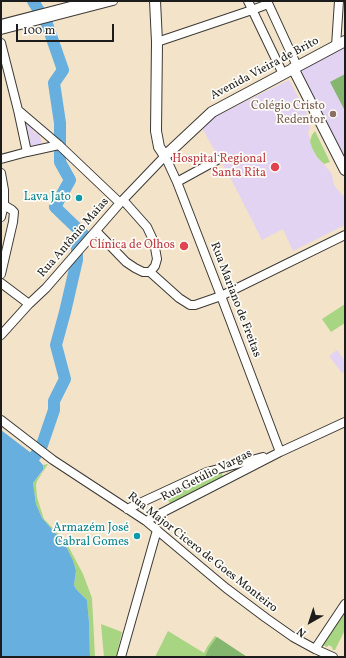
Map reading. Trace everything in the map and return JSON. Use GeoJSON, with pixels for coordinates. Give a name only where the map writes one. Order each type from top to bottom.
{"type":"FeatureCollection","features":[{"type":"Feature","properties":{"kind":"main road"},"geometry":{"type":"LineString","coordinates":[[155,1],[157,42],[156,131],[159,147],[165,156]]}},
{"type":"Feature","properties":{"kind":"main road","name":"Avenida Vieira de Brito"},"geometry":{"type":"LineString","coordinates":[[165,156],[212,112],[345,41]]}},
{"type":"Feature","properties":{"kind":"main road"},"geometry":{"type":"LineString","coordinates":[[295,67],[345,170]]}},
{"type":"Feature","properties":{"kind":"street"},"geometry":{"type":"LineString","coordinates":[[1,30],[90,1]]}},
{"type":"Feature","properties":{"kind":"street"},"geometry":{"type":"LineString","coordinates":[[1,24],[113,1]]}},
{"type":"Feature","properties":{"kind":"street"},"geometry":{"type":"LineString","coordinates":[[248,1],[283,74]]}},
{"type":"Feature","properties":{"kind":"street"},"geometry":{"type":"LineString","coordinates":[[336,46],[339,1]]}},
{"type":"Feature","properties":{"kind":"street"},"geometry":{"type":"LineString","coordinates":[[157,42],[252,10],[267,2],[295,67]]}},
{"type":"Feature","properties":{"kind":"street"},"geometry":{"type":"LineString","coordinates":[[1,43],[27,152]]}},
{"type":"Feature","properties":{"kind":"street"},"geometry":{"type":"LineString","coordinates":[[18,110],[122,201],[147,227],[154,242],[157,259],[155,266],[150,272]]}},
{"type":"Feature","properties":{"kind":"street"},"geometry":{"type":"LineString","coordinates":[[1,159],[27,152],[60,147]]}},
{"type":"Feature","properties":{"kind":"street","name":"Rua Mariano de Freitas"},"geometry":{"type":"LineString","coordinates":[[165,156],[177,182],[280,452]]}},
{"type":"Feature","properties":{"kind":"street","name":"Rua Antônio Maias"},"geometry":{"type":"LineString","coordinates":[[1,335],[29,304],[46,288],[122,201],[165,156]]}},
{"type":"Feature","properties":{"kind":"street"},"geometry":{"type":"LineString","coordinates":[[177,182],[218,160]]}},
{"type":"Feature","properties":{"kind":"street"},"geometry":{"type":"LineString","coordinates":[[1,173],[4,190],[4,205],[1,217]]}},
{"type":"Feature","properties":{"kind":"street"},"geometry":{"type":"LineString","coordinates":[[1,274],[14,212],[4,205]]}},
{"type":"Feature","properties":{"kind":"street"},"geometry":{"type":"LineString","coordinates":[[96,231],[126,262],[143,272],[150,272],[178,298],[190,305],[195,305],[221,296],[345,234]]}},
{"type":"Feature","properties":{"kind":"street"},"geometry":{"type":"LineString","coordinates":[[1,283],[29,304]]}},
{"type":"Feature","properties":{"kind":"street","name":"Rua Major Cicero de Goes Monteiro"},"geometry":{"type":"LineString","coordinates":[[1,420],[39,450],[146,521],[226,588],[266,618],[293,637],[333,657]]}},
{"type":"Feature","properties":{"kind":"street","name":"Rua Getúlio Vargas"},"geometry":{"type":"LineString","coordinates":[[146,521],[280,452],[345,422]]}},
{"type":"Feature","properties":{"kind":"street","name":"Rua Getúlio Vargas"},"geometry":{"type":"LineString","coordinates":[[127,509],[207,472],[280,452]]}},
{"type":"Feature","properties":{"kind":"street"},"geometry":{"type":"LineString","coordinates":[[226,467],[231,478]]}},
{"type":"Feature","properties":{"kind":"street"},"geometry":{"type":"LineString","coordinates":[[121,657],[157,530]]}},
{"type":"Feature","properties":{"kind":"street"},"geometry":{"type":"LineString","coordinates":[[315,649],[345,604]]}},
{"type":"Feature","properties":{"kind":"shaded area","name":"Colégio Cristo Redentor"},"geometry":{"type":"Polygon","coordinates":[[[345,47],[345,158],[299,69],[345,47]]]}},
{"type":"Feature","properties":{"kind":"shaded area","name":"Hospital Regional Santa Rita"},"geometry":{"type":"Polygon","coordinates":[[[289,80],[307,114],[305,117],[310,127],[308,132],[312,148],[317,157],[332,175],[334,185],[343,196],[345,196],[345,225],[293,251],[283,229],[262,240],[233,183],[202,128],[212,118],[289,80]]]}},
{"type":"Feature","properties":{"kind":"shaded area"},"geometry":{"type":"Polygon","coordinates":[[[31,123],[34,133],[39,133],[42,144],[31,146],[25,125],[31,123]]]}},
{"type":"Feature","properties":{"kind":"shaded area"},"geometry":{"type":"Polygon","coordinates":[[[337,350],[345,361],[345,371],[342,373],[329,356],[337,350]]]}},
{"type":"Feature","properties":{"kind":"green space"},"geometry":{"type":"Polygon","coordinates":[[[345,74],[345,111],[330,82],[345,74]]]}},
{"type":"Feature","properties":{"kind":"green space"},"geometry":{"type":"Polygon","coordinates":[[[315,131],[330,162],[324,164],[317,157],[312,148],[310,141],[315,131]]]}},
{"type":"Feature","properties":{"kind":"green space"},"geometry":{"type":"Polygon","coordinates":[[[345,304],[345,323],[331,332],[322,319],[345,304]]]}},
{"type":"Feature","properties":{"kind":"green space"},"geometry":{"type":"Polygon","coordinates":[[[48,464],[37,481],[37,497],[44,519],[66,542],[83,574],[92,598],[95,657],[90,657],[87,600],[74,585],[76,571],[65,544],[42,518],[36,504],[33,483],[43,471],[43,465],[48,464]]]}},
{"type":"Feature","properties":{"kind":"green space"},"geometry":{"type":"Polygon","coordinates":[[[221,470],[223,477],[170,504],[165,493],[221,470]]]}},
{"type":"Feature","properties":{"kind":"green space"},"geometry":{"type":"Polygon","coordinates":[[[345,611],[345,630],[335,650],[333,650],[329,645],[327,647],[322,645],[345,611]]]}},
{"type":"Feature","properties":{"kind":"green space"},"geometry":{"type":"Polygon","coordinates":[[[101,624],[122,632],[116,657],[104,657],[101,624]]]}},
{"type":"Feature","properties":{"kind":"green space"},"geometry":{"type":"Polygon","coordinates":[[[168,631],[204,653],[215,636],[247,657],[155,657],[168,631]]]}},
{"type":"Feature","properties":{"kind":"green space"},"geometry":{"type":"Polygon","coordinates":[[[217,637],[247,657],[205,657],[209,648],[217,637]]]}},
{"type":"Feature","properties":{"kind":"water"},"geometry":{"type":"Polygon","coordinates":[[[1,430],[35,456],[43,465],[43,470],[33,483],[36,504],[42,518],[65,544],[76,571],[74,585],[87,600],[90,657],[1,657],[1,430]]]}},
{"type":"Feature","properties":{"kind":"waterway"},"geometry":{"type":"LineString","coordinates":[[33,1],[47,24],[63,70],[54,83],[60,123],[60,162],[70,180],[55,207],[85,236],[77,249],[77,260],[56,345],[65,379],[54,401],[54,410],[42,445],[35,456]]}},
{"type":"Feature","properties":{"kind":"place","name":"Colégio Cristo Redentor"},"geometry":{"type":"Point","coordinates":[333,114]}},
{"type":"Feature","properties":{"kind":"place","name":"Hospital Regional Santa Rita"},"geometry":{"type":"Point","coordinates":[275,167]}},
{"type":"Feature","properties":{"kind":"place","name":"Lava Jato"},"geometry":{"type":"Point","coordinates":[79,198]}},
{"type":"Feature","properties":{"kind":"place","name":"Clínica de Olhos"},"geometry":{"type":"Point","coordinates":[184,246]}},
{"type":"Feature","properties":{"kind":"place","name":"Armazém José Cabral Gomes"},"geometry":{"type":"Point","coordinates":[137,536]}}]}
